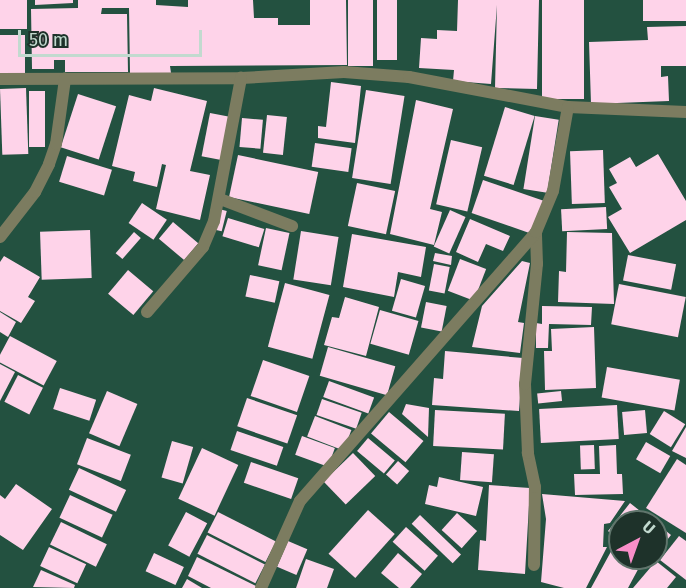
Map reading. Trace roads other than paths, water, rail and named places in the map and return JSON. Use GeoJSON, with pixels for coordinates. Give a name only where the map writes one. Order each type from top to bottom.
{"type":"FeatureCollection","features":[{"type":"Feature","properties":{"kind":"street"},"geometry":{"type":"LineString","coordinates":[[0,79],[241,78],[333,72],[409,77],[568,107],[686,112]]}},
{"type":"Feature","properties":{"kind":"street"},"geometry":{"type":"LineString","coordinates":[[147,312],[203,247],[220,199],[241,78]]}},
{"type":"Feature","properties":{"kind":"street"},"geometry":{"type":"LineString","coordinates":[[0,237],[35,192],[49,165],[56,144],[65,79]]}},
{"type":"Feature","properties":{"kind":"street"},"geometry":{"type":"LineString","coordinates":[[261,588],[300,501],[536,232],[553,191],[568,107]]}},
{"type":"Feature","properties":{"kind":"street"},"geometry":{"type":"LineString","coordinates":[[220,199],[292,225]]}},
{"type":"Feature","properties":{"kind":"street"},"geometry":{"type":"LineString","coordinates":[[534,565],[535,487],[528,453],[525,384],[537,264],[536,232]]}}]}
